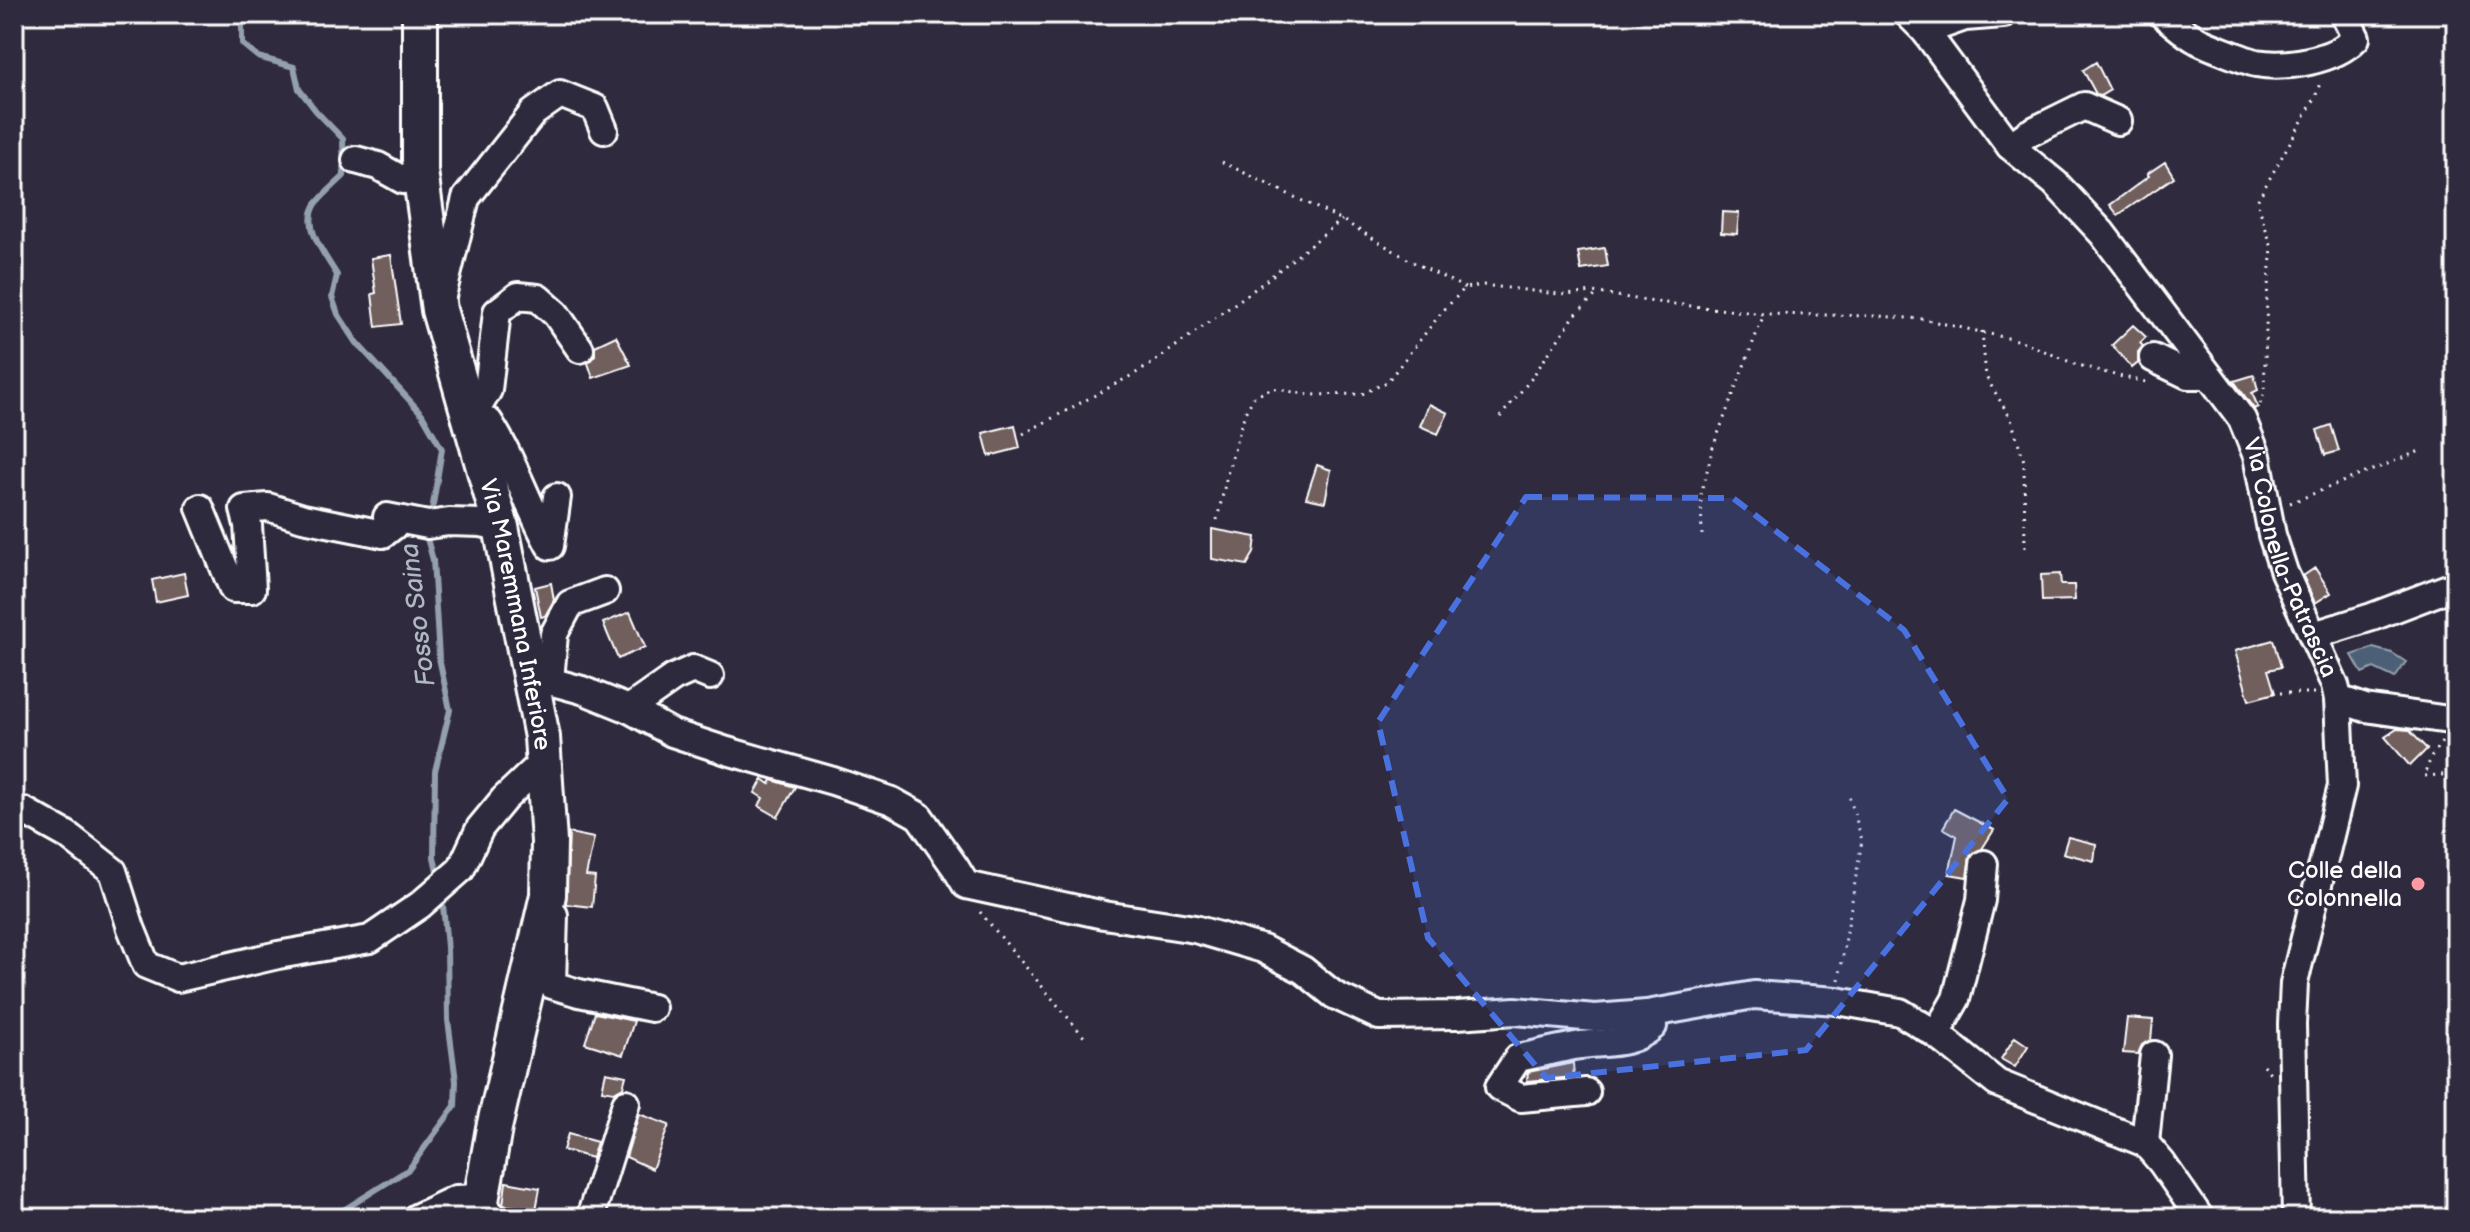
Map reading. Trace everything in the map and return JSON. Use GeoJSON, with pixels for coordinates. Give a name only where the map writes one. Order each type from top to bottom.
{"type":"FeatureCollection","features":[{"type":"Feature","properties":{"kind":"main road","name":"Via Maremmana Inferiore"},"geometry":{"type":"LineString","coordinates":[[420,14],[420,171],[439,310],[540,678],[549,842],[548,895],[494,1128],[484,1211]]}},
{"type":"Feature","properties":{"kind":"street"},"geometry":{"type":"LineString","coordinates":[[1917,22],[2003,14]]}},
{"type":"Feature","properties":{"kind":"street"},"geometry":{"type":"LineString","coordinates":[[2162,14],[2197,40],[2255,63],[2293,63],[2329,56],[2347,48],[2350,26]]}},
{"type":"Feature","properties":{"kind":"street","name":"Via Colonella-Patrascia"},"geometry":{"type":"LineString","coordinates":[[1917,22],[2010,146],[2055,183],[2102,233],[2242,419],[2257,456],[2272,535],[2284,572],[2314,635],[2337,696],[2342,786],[2294,983],[2296,1218]]}},
{"type":"Feature","properties":{"kind":"street"},"geometry":{"type":"LineString","coordinates":[[439,310],[466,198],[533,113],[560,94],[595,108],[604,130]]}},
{"type":"Feature","properties":{"kind":"street"},"geometry":{"type":"LineString","coordinates":[[2010,146],[2027,134],[2084,106],[2118,121]]}},
{"type":"Feature","properties":{"kind":"street"},"geometry":{"type":"LineString","coordinates":[[356,160],[378,166],[403,180],[420,171]]}},
{"type":"Feature","properties":{"kind":"street"},"geometry":{"type":"LineString","coordinates":[[557,497],[550,546],[531,512],[504,446],[489,422],[471,419],[488,390],[497,312],[518,296],[538,298],[556,314],[580,349]]}},
{"type":"Feature","properties":{"kind":"street"},"geometry":{"type":"LineString","coordinates":[[2155,371],[2208,375]]}},
{"type":"Feature","properties":{"kind":"street"},"geometry":{"type":"LineString","coordinates":[[286,495],[330,509],[428,525],[449,522],[501,527]]}},
{"type":"Feature","properties":{"kind":"street"},"geometry":{"type":"LineString","coordinates":[[200,508],[233,589],[252,589],[244,509],[268,507],[303,518],[383,534],[401,520]]}},
{"type":"Feature","properties":{"kind":"street"},"geometry":{"type":"LineString","coordinates":[[2314,635],[2456,585]]}},
{"type":"Feature","properties":{"kind":"street"},"geometry":{"type":"LineString","coordinates":[[605,591],[570,604],[554,634],[540,678],[629,709],[672,733],[892,801],[919,816],[966,885],[1104,915],[1195,929],[1263,949],[1303,970],[1334,995],[1379,1016],[1515,1011],[1595,1018],[1647,1014],[1754,995],[1837,1001],[1900,1012],[1936,1034],[1997,1083],[2145,1143],[2200,1218]]}},
{"type":"Feature","properties":{"kind":"street"},"geometry":{"type":"LineString","coordinates":[[629,709],[673,678],[693,669],[710,676]]}},
{"type":"Feature","properties":{"kind":"street"},"geometry":{"type":"LineString","coordinates":[[2337,696],[2365,708],[2452,728]]}},
{"type":"Feature","properties":{"kind":"street"},"geometry":{"type":"LineString","coordinates":[[24,811],[67,835],[113,871],[146,965],[178,978],[278,955],[370,939],[420,905],[461,869],[480,828],[504,799],[543,762]]}},
{"type":"Feature","properties":{"kind":"street"},"geometry":{"type":"LineString","coordinates":[[1936,1034],[1956,999],[1981,900],[1984,864]]}},
{"type":"Feature","properties":{"kind":"street"},"geometry":{"type":"LineString","coordinates":[[548,895],[554,913],[552,985],[652,1008]]}},
{"type":"Feature","properties":{"kind":"street"},"geometry":{"type":"LineString","coordinates":[[1586,1092],[1521,1098],[1499,1087],[1518,1058],[1581,1045],[1613,1043],[1643,1035],[1653,1026],[1647,1014]]}},
{"type":"Feature","properties":{"kind":"street"},"geometry":{"type":"LineString","coordinates":[[2145,1143],[2154,1055]]}},
{"type":"Feature","properties":{"kind":"street"},"geometry":{"type":"LineString","coordinates":[[590,1218],[626,1103]]}},
{"type":"Feature","properties":{"kind":"street"},"geometry":{"type":"LineString","coordinates":[[416,1218],[456,1199],[484,1211]]}},
{"type":"Feature","properties":{"kind":"path"},"geometry":{"type":"LineString","coordinates":[[2249,438],[2264,394],[2272,248],[2257,201],[2315,98],[2329,56]]}},
{"type":"Feature","properties":{"kind":"path"},"geometry":{"type":"LineString","coordinates":[[1222,162],[1342,220],[1411,261],[1465,288],[1483,285],[1553,294],[1593,292],[1764,314],[1923,319],[2021,341],[2075,364],[2118,376],[2155,371]]}},
{"type":"Feature","properties":{"kind":"path"},"geometry":{"type":"LineString","coordinates":[[1023,434],[1147,367],[1259,286],[1342,220]]}},
{"type":"Feature","properties":{"kind":"path"},"geometry":{"type":"LineString","coordinates":[[1217,520],[1245,413],[1254,397],[1272,388],[1309,395],[1362,394],[1387,382],[1465,288]]}},
{"type":"Feature","properties":{"kind":"path"},"geometry":{"type":"LineString","coordinates":[[1500,417],[1531,379],[1575,315],[1598,293]]}},
{"type":"Feature","properties":{"kind":"path"},"geometry":{"type":"LineString","coordinates":[[1702,535],[1701,495],[1713,447],[1764,314]]}},
{"type":"Feature","properties":{"kind":"path"},"geometry":{"type":"LineString","coordinates":[[1982,331],[1986,377],[2011,419],[2024,461],[2025,552]]}},
{"type":"Feature","properties":{"kind":"path"},"geometry":{"type":"LineString","coordinates":[[2268,512],[2420,451]]}},
{"type":"Feature","properties":{"kind":"path"},"geometry":{"type":"LineString","coordinates":[[2272,693],[2337,696]]}},
{"type":"Feature","properties":{"kind":"path"},"geometry":{"type":"LineString","coordinates":[[2452,728],[2432,755],[2424,776],[2456,774]]}},
{"type":"Feature","properties":{"kind":"path"},"geometry":{"type":"LineString","coordinates":[[1837,1001],[1862,840],[1849,795]]}},
{"type":"Feature","properties":{"kind":"path"},"geometry":{"type":"LineString","coordinates":[[966,885],[974,904],[1085,1038]]}},
{"type":"Feature","properties":{"kind":"path"},"geometry":{"type":"LineString","coordinates":[[47,1218],[55,1213]]}},
{"type":"Feature","properties":{"kind":"highlighted area"},"geometry":{"type":"Polygon","coordinates":[[[1526,497],[1733,498],[1904,630],[2008,799],[1806,1050],[1546,1078],[1428,938],[1378,722],[1526,497]]]}},
{"type":"Feature","properties":{"kind":"water"},"geometry":{"type":"Polygon","coordinates":[[[2373,648],[2392,653],[2406,662],[2395,678],[2374,668],[2362,673],[2352,655],[2373,648]]]}},
{"type":"Feature","properties":{"kind":"building"},"geometry":{"type":"Polygon","coordinates":[[[2096,62],[2110,90],[2100,96],[2083,70],[2096,62]]]}},
{"type":"Feature","properties":{"kind":"building"},"geometry":{"type":"Polygon","coordinates":[[[2165,162],[2174,177],[2118,215],[2110,205],[2165,162]]]}},
{"type":"Feature","properties":{"kind":"building"},"geometry":{"type":"Polygon","coordinates":[[[1722,212],[1739,213],[1737,234],[1721,233],[1722,212]]]}},
{"type":"Feature","properties":{"kind":"building"},"geometry":{"type":"Polygon","coordinates":[[[1605,248],[1608,266],[1581,270],[1578,252],[1605,248]]]}},
{"type":"Feature","properties":{"kind":"building"},"geometry":{"type":"Polygon","coordinates":[[[391,255],[401,324],[376,327],[372,294],[376,293],[371,258],[391,255]]]}},
{"type":"Feature","properties":{"kind":"building"},"geometry":{"type":"Polygon","coordinates":[[[2133,325],[2146,337],[2140,343],[2143,346],[2138,352],[2138,363],[2132,368],[2112,345],[2133,325]]]}},
{"type":"Feature","properties":{"kind":"building"},"geometry":{"type":"Polygon","coordinates":[[[616,336],[631,365],[593,378],[588,363],[595,355],[595,346],[616,336]]]}},
{"type":"Feature","properties":{"kind":"building"},"geometry":{"type":"Polygon","coordinates":[[[2254,375],[2258,390],[2252,393],[2258,407],[2254,409],[2234,381],[2254,375]]]}},
{"type":"Feature","properties":{"kind":"building"},"geometry":{"type":"Polygon","coordinates":[[[1429,404],[1448,413],[1438,434],[1420,426],[1429,404]]]}},
{"type":"Feature","properties":{"kind":"building"},"geometry":{"type":"Polygon","coordinates":[[[1015,425],[1020,448],[989,456],[983,433],[1015,425]]]}},
{"type":"Feature","properties":{"kind":"building"},"geometry":{"type":"Polygon","coordinates":[[[2331,425],[2339,451],[2325,455],[2317,430],[2331,425]]]}},
{"type":"Feature","properties":{"kind":"building"},"geometry":{"type":"Polygon","coordinates":[[[1317,465],[1331,470],[1325,502],[1306,498],[1317,465]]]}},
{"type":"Feature","properties":{"kind":"building"},"geometry":{"type":"Polygon","coordinates":[[[1212,529],[1256,537],[1254,553],[1247,565],[1212,559],[1212,529]]]}},
{"type":"Feature","properties":{"kind":"building"},"geometry":{"type":"Polygon","coordinates":[[[2315,568],[2331,593],[2315,603],[2303,576],[2315,568]]]}},
{"type":"Feature","properties":{"kind":"building"},"geometry":{"type":"Polygon","coordinates":[[[184,573],[188,595],[156,602],[152,580],[184,573]]]}},
{"type":"Feature","properties":{"kind":"building"},"geometry":{"type":"Polygon","coordinates":[[[2060,574],[2061,585],[2074,585],[2075,600],[2042,601],[2041,575],[2060,574]]]}},
{"type":"Feature","properties":{"kind":"building"},"geometry":{"type":"Polygon","coordinates":[[[551,583],[554,600],[545,616],[541,617],[535,587],[551,583]]]}},
{"type":"Feature","properties":{"kind":"building"},"geometry":{"type":"Polygon","coordinates":[[[630,612],[645,647],[618,659],[603,623],[630,612]]]}},
{"type":"Feature","properties":{"kind":"building"},"geometry":{"type":"Polygon","coordinates":[[[2273,640],[2281,667],[2268,670],[2275,693],[2249,700],[2235,651],[2273,640]]]}},
{"type":"Feature","properties":{"kind":"building"},"geometry":{"type":"Polygon","coordinates":[[[2397,729],[2409,730],[2427,749],[2410,766],[2385,737],[2397,729]]]}},
{"type":"Feature","properties":{"kind":"building"},"geometry":{"type":"Polygon","coordinates":[[[763,779],[770,784],[772,780],[795,787],[778,817],[759,806],[763,798],[755,793],[763,779]]]}},
{"type":"Feature","properties":{"kind":"building"},"geometry":{"type":"Polygon","coordinates":[[[1954,809],[1994,830],[1982,849],[1970,856],[1967,877],[1949,874],[1957,836],[1943,828],[1954,809]]]}},
{"type":"Feature","properties":{"kind":"building"},"geometry":{"type":"Polygon","coordinates":[[[569,833],[594,838],[586,876],[595,877],[592,907],[566,904],[569,833]]]}},
{"type":"Feature","properties":{"kind":"building"},"geometry":{"type":"Polygon","coordinates":[[[2068,837],[2096,844],[2094,861],[2063,853],[2068,837]]]}},
{"type":"Feature","properties":{"kind":"building"},"geometry":{"type":"Polygon","coordinates":[[[595,1013],[634,1021],[623,1055],[585,1043],[595,1013]]]}},
{"type":"Feature","properties":{"kind":"building"},"geometry":{"type":"Polygon","coordinates":[[[2127,1018],[2153,1020],[2151,1040],[2142,1045],[2138,1054],[2123,1053],[2127,1018]]]}},
{"type":"Feature","properties":{"kind":"building"},"geometry":{"type":"Polygon","coordinates":[[[2015,1037],[2028,1046],[2015,1067],[2001,1059],[2015,1037]]]}},
{"type":"Feature","properties":{"kind":"building"},"geometry":{"type":"Polygon","coordinates":[[[1573,1063],[1574,1077],[1527,1081],[1528,1072],[1573,1063]]]}},
{"type":"Feature","properties":{"kind":"building"},"geometry":{"type":"Polygon","coordinates":[[[606,1072],[626,1076],[623,1087],[614,1092],[602,1090],[606,1072]]]}},
{"type":"Feature","properties":{"kind":"building"},"geometry":{"type":"Polygon","coordinates":[[[639,1114],[669,1125],[652,1169],[626,1157],[639,1114]]]}},
{"type":"Feature","properties":{"kind":"building"},"geometry":{"type":"Polygon","coordinates":[[[568,1134],[597,1142],[592,1158],[563,1150],[568,1134]]]}},
{"type":"Feature","properties":{"kind":"building"},"geometry":{"type":"Polygon","coordinates":[[[506,1182],[540,1188],[536,1210],[503,1205],[506,1182]]]}},
{"type":"Feature","properties":{"kind":"waterway","name":"Fosso Saina"},"geometry":{"type":"LineString","coordinates":[[245,14],[242,44],[258,57],[294,67],[299,89],[343,139],[344,176],[316,204],[311,222],[313,232],[337,275],[332,297],[338,314],[357,343],[422,414],[442,449],[431,517]]}},
{"type":"Feature","properties":{"kind":"waterway","name":"Fosso Saina"},"geometry":{"type":"LineString","coordinates":[[427,532],[433,560],[439,658],[450,710],[435,771],[434,857],[439,880]]}},
{"type":"Feature","properties":{"kind":"waterway","name":"Fosso Saina"},"geometry":{"type":"LineString","coordinates":[[339,1218],[342,1211],[409,1169],[455,1106],[456,1081],[448,1020],[447,947],[442,895]]}},
{"type":"Feature","properties":{"kind":"place","name":"Colle della Colonnella"},"geometry":{"type":"Point","coordinates":[2418,884]}}]}
